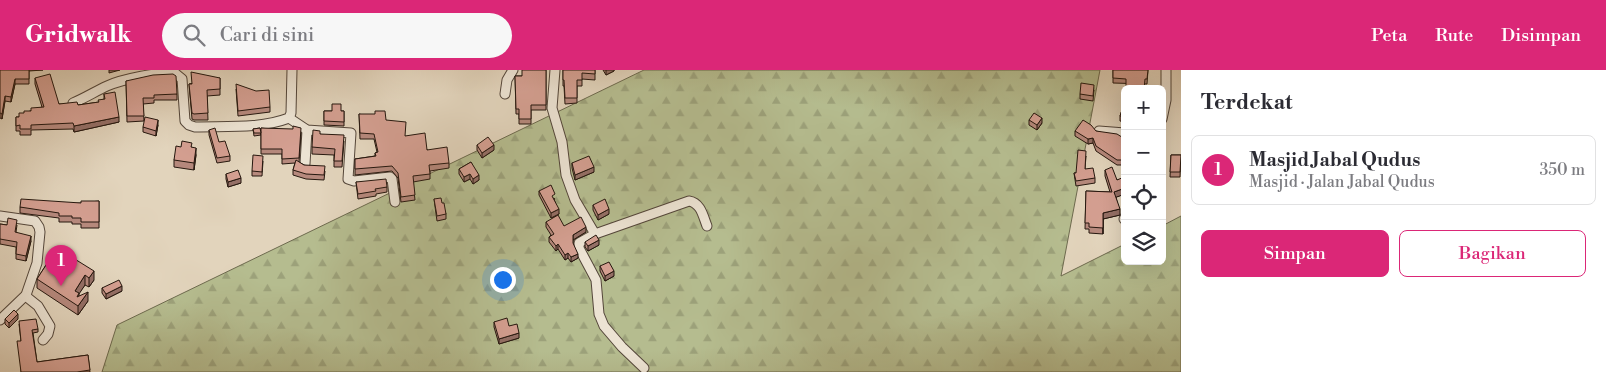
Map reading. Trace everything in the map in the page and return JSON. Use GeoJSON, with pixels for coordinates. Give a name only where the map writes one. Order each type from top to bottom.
{"type":"FeatureCollection","features":[{"type":"Feature","properties":{"kind":"street"},"geometry":{"type":"LineString","coordinates":[[289,118],[293,101],[292,70]]}},
{"type":"Feature","properties":{"kind":"street"},"geometry":{"type":"LineString","coordinates":[[504,94],[507,80],[513,70]]}},
{"type":"Feature","properties":{"kind":"street"},"geometry":{"type":"LineString","coordinates":[[555,70],[552,108],[562,142],[566,175],[575,200],[594,234]]}},
{"type":"Feature","properties":{"kind":"street"},"geometry":{"type":"LineString","coordinates":[[1166,70],[1166,85]]}},
{"type":"Feature","properties":{"kind":"street"},"geometry":{"type":"LineString","coordinates":[[73,102],[123,81],[167,73],[176,74],[182,79],[185,121],[189,125],[195,127],[263,124],[289,118]]}},
{"type":"Feature","properties":{"kind":"street"},"geometry":{"type":"LineString","coordinates":[[289,118],[307,130],[351,133],[348,179],[354,181],[390,176],[396,202]]}},
{"type":"Feature","properties":{"kind":"street"},"geometry":{"type":"LineString","coordinates":[[305,164],[307,130]]}},
{"type":"Feature","properties":{"kind":"street"},"geometry":{"type":"LineString","coordinates":[[1099,131],[1121,133]]}},
{"type":"Feature","properties":{"kind":"street"},"geometry":{"type":"LineString","coordinates":[[644,368],[609,333],[600,318],[596,280],[579,248],[579,243],[594,234],[689,201],[695,202],[699,206],[707,226]]}},
{"type":"Feature","properties":{"kind":"street"},"geometry":{"type":"LineString","coordinates":[[0,216],[35,222],[40,227],[37,263],[26,294],[0,320]]}},
{"type":"Feature","properties":{"kind":"street"},"geometry":{"type":"LineString","coordinates":[[26,294],[38,306],[50,326],[48,334],[42,340]]}},
{"type":"Feature","properties":{"kind":"green space"},"geometry":{"type":"Polygon","coordinates":[[[644,70],[1100,70],[1061,276],[1121,246],[1121,265],[1166,265],[1166,224],[1181,216],[1181,372],[102,372],[117,325],[644,70]]]}},
{"type":"Feature","properties":{"kind":"building"},"geometry":{"type":"Polygon","coordinates":[[[0,70],[29,70],[29,79],[15,79],[11,97],[5,96],[2,114],[0,113],[0,70]]]}},
{"type":"Feature","properties":{"kind":"building"},"geometry":{"type":"Polygon","coordinates":[[[522,70],[546,70],[546,105],[531,105],[531,119],[519,119],[519,109],[516,109],[515,76],[522,76],[522,70]]]}},
{"type":"Feature","properties":{"kind":"building"},"geometry":{"type":"Polygon","coordinates":[[[563,70],[595,70],[595,74],[582,73],[582,80],[577,80],[577,98],[565,98],[563,70]]]}},
{"type":"Feature","properties":{"kind":"building"},"geometry":{"type":"Polygon","coordinates":[[[1113,70],[1148,70],[1144,85],[1126,85],[1126,79],[1113,78],[1113,70]]]}},
{"type":"Feature","properties":{"kind":"building"},"geometry":{"type":"Polygon","coordinates":[[[191,72],[220,78],[220,89],[207,90],[208,113],[192,113],[189,84],[192,84],[191,72]]]}},
{"type":"Feature","properties":{"kind":"building"},"geometry":{"type":"Polygon","coordinates":[[[50,74],[59,104],[77,102],[78,105],[99,102],[98,100],[105,99],[104,94],[115,92],[119,117],[74,126],[73,123],[31,125],[31,129],[20,129],[20,125],[16,126],[16,117],[19,117],[19,113],[31,111],[31,108],[44,107],[35,78],[50,74]]]}},
{"type":"Feature","properties":{"kind":"building"},"geometry":{"type":"Polygon","coordinates":[[[173,74],[176,76],[177,94],[154,95],[154,98],[143,98],[144,116],[127,116],[126,81],[153,75],[173,74]]]}},
{"type":"Feature","properties":{"kind":"building"},"geometry":{"type":"Polygon","coordinates":[[[1081,83],[1094,85],[1093,96],[1080,94],[1081,83]]]}},
{"type":"Feature","properties":{"kind":"building"},"geometry":{"type":"Polygon","coordinates":[[[236,84],[256,91],[269,90],[270,107],[238,111],[236,84]]]}},
{"type":"Feature","properties":{"kind":"building"},"geometry":{"type":"Polygon","coordinates":[[[332,104],[341,104],[341,111],[344,111],[344,122],[324,121],[324,111],[332,111],[332,104]]]}},
{"type":"Feature","properties":{"kind":"building"},"geometry":{"type":"Polygon","coordinates":[[[375,111],[385,111],[386,120],[406,122],[405,136],[425,133],[427,150],[447,147],[449,163],[429,165],[430,174],[413,176],[415,195],[401,197],[398,173],[392,166],[355,169],[355,159],[376,156],[375,153],[378,152],[374,134],[360,133],[359,114],[375,114],[375,111]]]}},
{"type":"Feature","properties":{"kind":"building"},"geometry":{"type":"Polygon","coordinates":[[[1034,113],[1042,118],[1037,125],[1029,120],[1034,113]]]}},
{"type":"Feature","properties":{"kind":"building"},"geometry":{"type":"Polygon","coordinates":[[[145,117],[158,120],[156,131],[143,127],[145,117]]]}},
{"type":"Feature","properties":{"kind":"building"},"geometry":{"type":"Polygon","coordinates":[[[1083,120],[1096,131],[1117,134],[1121,136],[1121,160],[1117,160],[1096,146],[1093,138],[1088,139],[1075,131],[1083,120]]]}},
{"type":"Feature","properties":{"kind":"building"},"geometry":{"type":"Polygon","coordinates":[[[293,126],[301,128],[299,158],[282,159],[282,149],[261,149],[261,128],[293,129],[293,126]]]}},
{"type":"Feature","properties":{"kind":"building"},"geometry":{"type":"Polygon","coordinates":[[[215,128],[219,142],[225,141],[230,156],[217,158],[209,130],[215,128]]]}},
{"type":"Feature","properties":{"kind":"building"},"geometry":{"type":"Polygon","coordinates":[[[260,128],[261,133],[254,133],[253,129],[260,128]]]}},
{"type":"Feature","properties":{"kind":"building"},"geometry":{"type":"Polygon","coordinates":[[[313,130],[320,131],[320,134],[344,135],[342,161],[334,161],[335,149],[312,147],[313,130]]]}},
{"type":"Feature","properties":{"kind":"building"},"geometry":{"type":"Polygon","coordinates":[[[488,137],[494,145],[482,153],[477,145],[488,137]]]}},
{"type":"Feature","properties":{"kind":"building"},"geometry":{"type":"Polygon","coordinates":[[[182,141],[192,143],[191,147],[196,148],[194,163],[174,160],[176,146],[181,147],[182,141]]]}},
{"type":"Feature","properties":{"kind":"building"},"geometry":{"type":"Polygon","coordinates":[[[1078,150],[1086,151],[1085,169],[1093,168],[1095,178],[1076,181],[1074,173],[1076,173],[1078,150]]]}},
{"type":"Feature","properties":{"kind":"building"},"geometry":{"type":"Polygon","coordinates":[[[253,155],[263,156],[262,172],[252,171],[253,155]]]}},
{"type":"Feature","properties":{"kind":"building"},"geometry":{"type":"Polygon","coordinates":[[[1171,155],[1181,155],[1180,172],[1170,172],[1171,155]]]}},
{"type":"Feature","properties":{"kind":"building"},"geometry":{"type":"Polygon","coordinates":[[[589,156],[594,167],[575,175],[572,163],[589,156]]]}},
{"type":"Feature","properties":{"kind":"building"},"geometry":{"type":"Polygon","coordinates":[[[296,160],[304,165],[325,166],[324,175],[306,174],[293,170],[296,160]]]}},
{"type":"Feature","properties":{"kind":"building"},"geometry":{"type":"Polygon","coordinates":[[[471,162],[479,175],[473,179],[470,174],[464,177],[459,169],[471,162]]]}},
{"type":"Feature","properties":{"kind":"building"},"geometry":{"type":"Polygon","coordinates":[[[1112,167],[1117,180],[1121,178],[1121,189],[1114,192],[1120,209],[1103,213],[1103,228],[1089,227],[1089,223],[1085,223],[1086,191],[1112,192],[1105,170],[1112,167]]]}},
{"type":"Feature","properties":{"kind":"building"},"geometry":{"type":"Polygon","coordinates":[[[238,170],[241,178],[228,182],[226,174],[238,170]]]}},
{"type":"Feature","properties":{"kind":"building"},"geometry":{"type":"Polygon","coordinates":[[[386,179],[387,187],[358,194],[356,182],[386,179]]]}},
{"type":"Feature","properties":{"kind":"building"},"geometry":{"type":"Polygon","coordinates":[[[551,185],[555,194],[552,196],[559,209],[551,213],[539,191],[551,185]]]}},
{"type":"Feature","properties":{"kind":"building"},"geometry":{"type":"Polygon","coordinates":[[[441,198],[446,214],[437,216],[434,199],[441,198]]]}},
{"type":"Feature","properties":{"kind":"building"},"geometry":{"type":"Polygon","coordinates":[[[21,199],[81,203],[81,201],[99,201],[99,222],[81,222],[81,218],[59,216],[59,213],[20,207],[21,199]]]}},
{"type":"Feature","properties":{"kind":"building"},"geometry":{"type":"Polygon","coordinates":[[[605,199],[609,209],[598,215],[593,205],[605,199]]]}},
{"type":"Feature","properties":{"kind":"building"},"geometry":{"type":"Polygon","coordinates":[[[558,215],[564,226],[581,217],[586,227],[573,235],[573,243],[578,254],[571,257],[568,253],[565,255],[558,244],[556,246],[549,237],[554,234],[546,222],[558,215]]]}},
{"type":"Feature","properties":{"kind":"building"},"geometry":{"type":"Polygon","coordinates":[[[8,218],[17,220],[15,232],[31,236],[26,256],[16,254],[17,242],[0,239],[0,224],[7,225],[8,218]]]}},
{"type":"Feature","properties":{"kind":"building"},"geometry":{"type":"Polygon","coordinates":[[[596,235],[599,240],[588,246],[585,242],[596,235]]]}},
{"type":"Feature","properties":{"kind":"building"},"geometry":{"type":"Polygon","coordinates":[[[57,248],[94,271],[89,278],[85,275],[75,291],[79,293],[77,297],[88,292],[78,306],[37,279],[57,248]]]}},
{"type":"Feature","properties":{"kind":"building"},"geometry":{"type":"Polygon","coordinates":[[[609,262],[614,271],[605,276],[600,266],[609,262]]]}},
{"type":"Feature","properties":{"kind":"building"},"geometry":{"type":"Polygon","coordinates":[[[119,280],[122,286],[106,294],[102,288],[119,280]]]}},
{"type":"Feature","properties":{"kind":"building"},"geometry":{"type":"Polygon","coordinates":[[[14,310],[18,314],[9,323],[5,319],[14,310]]]}},
{"type":"Feature","properties":{"kind":"building"},"geometry":{"type":"Polygon","coordinates":[[[507,318],[509,326],[517,324],[519,333],[499,339],[494,322],[507,318]]]}},
{"type":"Feature","properties":{"kind":"building"},"geometry":{"type":"Polygon","coordinates":[[[36,319],[38,329],[32,330],[37,362],[88,355],[90,370],[77,372],[21,372],[17,341],[21,341],[19,321],[36,319]]]}},
{"type":"Feature","properties":{"kind":"place","name":"Masjid Jabal Qudus"},"geometry":{"type":"Point","coordinates":[61,286]}}]}
